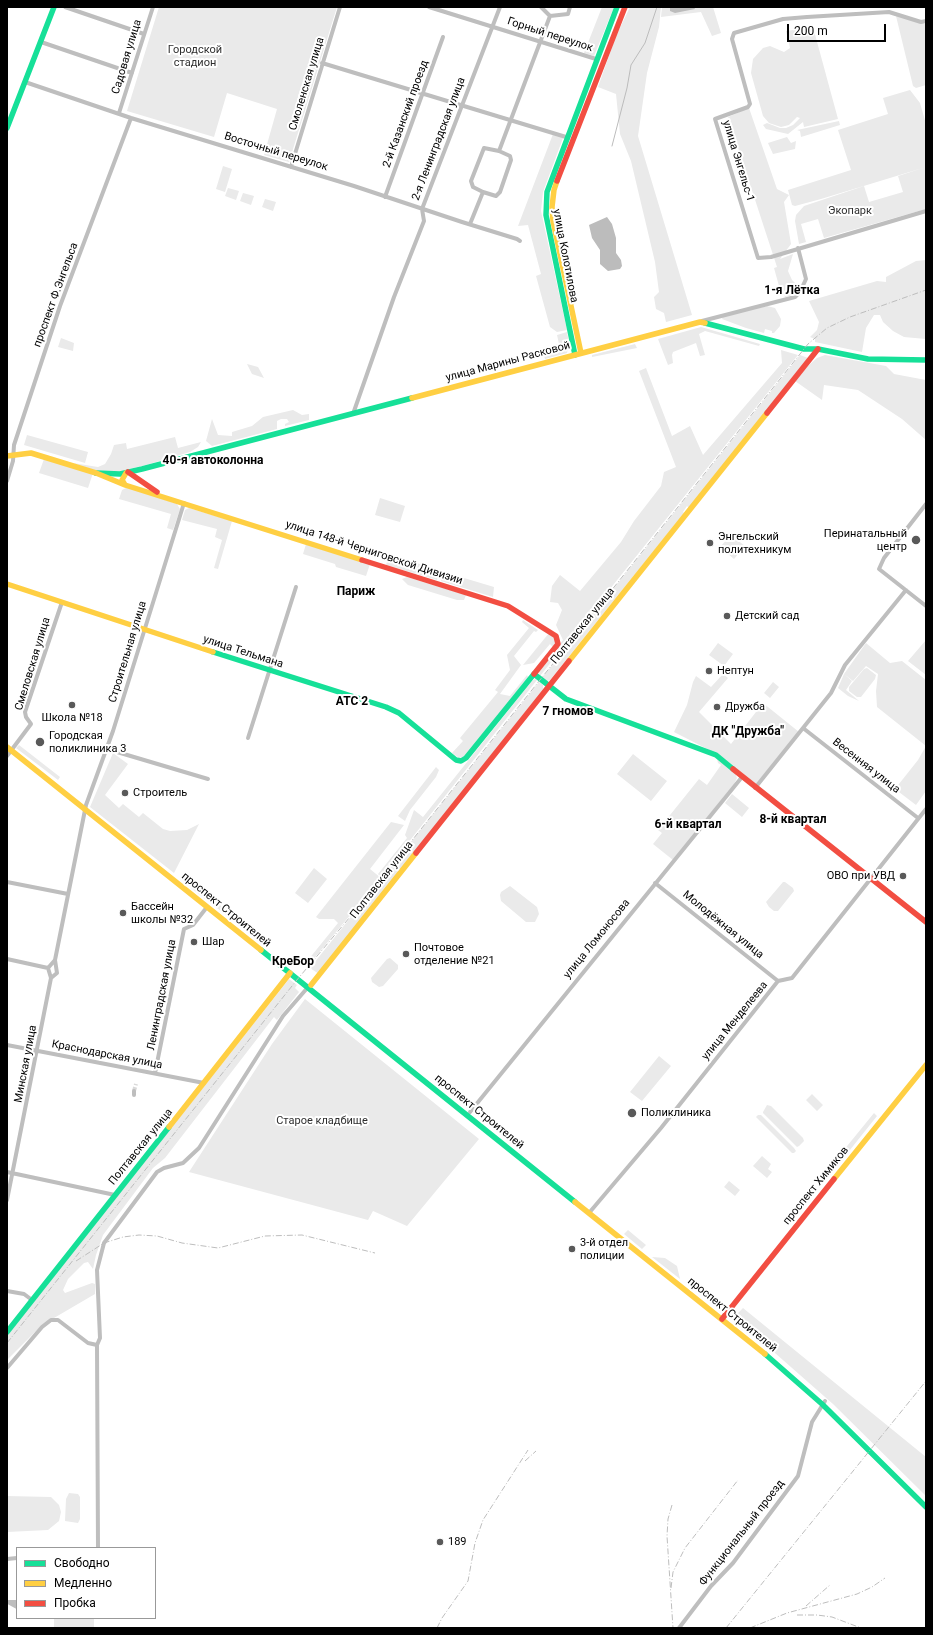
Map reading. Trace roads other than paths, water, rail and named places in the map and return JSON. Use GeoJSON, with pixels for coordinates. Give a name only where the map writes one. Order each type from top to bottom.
{"type":"FeatureCollection","features":[{"type":"Feature","properties":{"kind":"main road"},"geometry":{"type":"LineString","coordinates":[[7,128],[54,7]]}},
{"type":"Feature","properties":{"kind":"main road","name":"улица Колотилова"},"geometry":{"type":"LineString","coordinates":[[581,353],[553,221],[552,207],[554,190],[566,137],[617,7]]}},
{"type":"Feature","properties":{"kind":"main road","name":"улица Колотилова"},"geometry":{"type":"LineString","coordinates":[[575,355],[546,215],[547,192],[625,7]]}},
{"type":"Feature","properties":{"kind":"main road","name":"улица Марины Расковой"},"geometry":{"type":"LineString","coordinates":[[96,473],[127,473],[700,322],[714,324],[804,349],[818,349],[868,359],[926,360]]}},
{"type":"Feature","properties":{"kind":"main road","name":"Полтавская улица"},"geometry":{"type":"LineString","coordinates":[[309,986],[818,349]]}},
{"type":"Feature","properties":{"kind":"main road","name":"улица 148-й Черниговской Дивизии"},"geometry":{"type":"LineString","coordinates":[[7,456],[31,453],[96,473],[125,485],[508,606],[556,636],[558,641],[556,646]]}},
{"type":"Feature","properties":{"kind":"main road"},"geometry":{"type":"LineString","coordinates":[[142,469],[139,477],[143,484]]}},
{"type":"Feature","properties":{"kind":"main road"},"geometry":{"type":"LineString","coordinates":[[125,485],[122,480],[127,473]]}},
{"type":"Feature","properties":{"kind":"main road","name":"улица 148-й Черниговской Дивизии"},"geometry":{"type":"LineString","coordinates":[[127,473],[168,498]]}},
{"type":"Feature","properties":{"kind":"main road","name":"улица Тельмана"},"geometry":{"type":"LineString","coordinates":[[7,584],[268,670],[386,707],[399,713],[456,760],[461,761]]}},
{"type":"Feature","properties":{"kind":"main road","name":"Полтавская улица"},"geometry":{"type":"LineString","coordinates":[[461,761],[466,758],[556,646]]}},
{"type":"Feature","properties":{"kind":"main road"},"geometry":{"type":"LineString","coordinates":[[534,674],[566,699],[716,755],[755,788],[926,922]]}},
{"type":"Feature","properties":{"kind":"main road","name":"проспект Строителей"},"geometry":{"type":"LineString","coordinates":[[7,742],[11,749],[789,1368],[926,1507]]}},
{"type":"Feature","properties":{"kind":"main road","name":"проспект Строителей"},"geometry":{"type":"LineString","coordinates":[[85,808],[207,907],[292,972]]}},
{"type":"Feature","properties":{"kind":"main road","name":"Полтавская улица"},"geometry":{"type":"LineString","coordinates":[[7,1332],[292,972]]}},
{"type":"Feature","properties":{"kind":"main road","name":"проспект Химиков"},"geometry":{"type":"LineString","coordinates":[[723,1317],[926,1065]]}},
{"type":"Feature","properties":{"kind":"main road","name":"проспект Строителей"},"geometry":{"type":"LineString","coordinates":[[848,1427],[926,1502]]}},
{"type":"Feature","properties":{"kind":"street"},"geometry":{"type":"LineString","coordinates":[[65,7],[144,34]]}},
{"type":"Feature","properties":{"kind":"street","name":"Садовая улица"},"geometry":{"type":"LineString","coordinates":[[119,113],[153,7]]}},
{"type":"Feature","properties":{"kind":"street","name":"Смоленская улица"},"geometry":{"type":"LineString","coordinates":[[291,167],[340,7]]}},
{"type":"Feature","properties":{"kind":"street","name":"Горный переулок"},"geometry":{"type":"LineString","coordinates":[[429,7],[596,59]]}},
{"type":"Feature","properties":{"kind":"street","name":"2-я Ленинградская улица"},"geometry":{"type":"LineString","coordinates":[[353,414],[394,297],[424,221],[422,209],[500,7]]}},
{"type":"Feature","properties":{"kind":"street"},"geometry":{"type":"LineString","coordinates":[[541,7],[550,16]]}},
{"type":"Feature","properties":{"kind":"street"},"geometry":{"type":"LineString","coordinates":[[550,16],[568,14],[570,7]]}},
{"type":"Feature","properties":{"kind":"street","name":"улица Энгельс-1"},"geometry":{"type":"LineString","coordinates":[[926,21],[921,22],[889,9],[783,19],[736,33],[732,36],[750,104],[748,107],[715,119],[758,258],[762,259],[926,211]]}},
{"type":"Feature","properties":{"kind":"street"},"geometry":{"type":"LineString","coordinates":[[499,151],[550,16]]}},
{"type":"Feature","properties":{"kind":"street","name":"2-й Казанский проезд"},"geometry":{"type":"LineString","coordinates":[[385,197],[443,37]]}},
{"type":"Feature","properties":{"kind":"street"},"geometry":{"type":"LineString","coordinates":[[41,42],[132,73]]}},
{"type":"Feature","properties":{"kind":"street"},"geometry":{"type":"LineString","coordinates":[[322,63],[566,137]]}},
{"type":"Feature","properties":{"kind":"street","name":"Восточный переулок"},"geometry":{"type":"LineString","coordinates":[[25,82],[131,118],[291,167],[520,241]]}},
{"type":"Feature","properties":{"kind":"street","name":"проспект Ф.Энгельса"},"geometry":{"type":"LineString","coordinates":[[7,480],[14,454],[14,445],[60,306],[131,118]]}},
{"type":"Feature","properties":{"kind":"street"},"geometry":{"type":"LineString","coordinates":[[484,148],[499,151],[510,156],[511,160],[500,192],[496,196],[483,192],[471,185],[484,148]]}},
{"type":"Feature","properties":{"kind":"street"},"geometry":{"type":"LineString","coordinates":[[470,224],[483,192]]}},
{"type":"Feature","properties":{"kind":"street"},"geometry":{"type":"LineString","coordinates":[[700,322],[786,298],[795,297],[806,279],[798,248]]}},
{"type":"Feature","properties":{"kind":"street","name":"Строительная улица"},"geometry":{"type":"LineString","coordinates":[[85,808],[107,749],[184,503]]}},
{"type":"Feature","properties":{"kind":"street"},"geometry":{"type":"LineString","coordinates":[[926,504],[884,558],[879,569],[926,606]]}},
{"type":"Feature","properties":{"kind":"street"},"geometry":{"type":"LineString","coordinates":[[248,738],[268,670],[296,587]]}},
{"type":"Feature","properties":{"kind":"street"},"geometry":{"type":"LineString","coordinates":[[755,788],[832,693],[845,665],[906,590]]}},
{"type":"Feature","properties":{"kind":"street","name":"Смеловская улица"},"geometry":{"type":"LineString","coordinates":[[11,749],[31,724],[26,718],[25,712],[62,602]]}},
{"type":"Feature","properties":{"kind":"street","name":"Весенняя улица"},"geometry":{"type":"LineString","coordinates":[[804,728],[918,818]]}},
{"type":"Feature","properties":{"kind":"street"},"geometry":{"type":"LineString","coordinates":[[7,756],[11,749]]}},
{"type":"Feature","properties":{"kind":"street"},"geometry":{"type":"LineString","coordinates":[[107,749],[208,779]]}},
{"type":"Feature","properties":{"kind":"street","name":"улица Ломоносова"},"geometry":{"type":"LineString","coordinates":[[469,1114],[742,777]]}},
{"type":"Feature","properties":{"kind":"street","name":"Минская улица"},"geometry":{"type":"LineString","coordinates":[[7,1200],[52,978],[57,972],[55,960],[85,808]]}},
{"type":"Feature","properties":{"kind":"street","name":"улица Менделеева"},"geometry":{"type":"LineString","coordinates":[[591,1211],[661,1128],[778,981],[792,978],[926,809]]}},
{"type":"Feature","properties":{"kind":"street"},"geometry":{"type":"LineString","coordinates":[[7,882],[68,894]]}},
{"type":"Feature","properties":{"kind":"street","name":"Молодёжная улица"},"geometry":{"type":"LineString","coordinates":[[655,883],[778,981]]}},
{"type":"Feature","properties":{"kind":"street","name":"Ленинградская улица"},"geometry":{"type":"LineString","coordinates":[[155,1073],[184,929],[193,925],[207,907]]}},
{"type":"Feature","properties":{"kind":"street"},"geometry":{"type":"LineString","coordinates":[[7,960],[48,968]]}},
{"type":"Feature","properties":{"kind":"street"},"geometry":{"type":"LineString","coordinates":[[48,968],[55,960]]}},
{"type":"Feature","properties":{"kind":"street"},"geometry":{"type":"LineString","coordinates":[[48,968],[52,978]]}},
{"type":"Feature","properties":{"kind":"street","name":"Полтавская улица"},"geometry":{"type":"LineString","coordinates":[[98,1547],[97,1345],[100,1338],[97,1270],[100,1253],[107,1237],[157,1172],[164,1168],[183,1163],[198,1148],[283,1016],[309,986]]}},
{"type":"Feature","properties":{"kind":"street","name":"Краснодарская улица"},"geometry":{"type":"LineString","coordinates":[[7,1045],[204,1083]]}},
{"type":"Feature","properties":{"kind":"street"},"geometry":{"type":"LineString","coordinates":[[7,1172],[115,1196]]}},
{"type":"Feature","properties":{"kind":"street"},"geometry":{"type":"LineString","coordinates":[[7,1291],[24,1294],[32,1300]]}},
{"type":"Feature","properties":{"kind":"street"},"geometry":{"type":"LineString","coordinates":[[7,1368],[42,1327],[51,1320],[58,1320],[88,1343],[97,1345]]}},
{"type":"Feature","properties":{"kind":"street","name":"Функциональный проезд"},"geometry":{"type":"LineString","coordinates":[[679,1628],[711,1586],[733,1563],[798,1476],[812,1422],[823,1402]]}},
{"type":"Feature","properties":{"kind":"waterway"},"geometry":{"type":"LineString","coordinates":[[612,146],[627,88],[631,65],[645,43],[657,7]]}},
{"type":"Feature","properties":{"kind":"tunnel"},"geometry":{"type":"LineString","coordinates":[[134,1091],[136,1084]]}},
{"type":"Feature","properties":{"kind":"railway"},"geometry":{"type":"LineString","coordinates":[[7,1343],[296,981],[366,898],[808,344],[827,328],[850,317],[926,290]]}},
{"type":"Feature","properties":{"kind":"railway"},"geometry":{"type":"LineString","coordinates":[[76,1261],[104,1243],[123,1237],[139,1235],[157,1236],[182,1243],[218,1248],[265,1236],[302,1235],[375,1253]]}},
{"type":"Feature","properties":{"kind":"railway"},"geometry":{"type":"LineString","coordinates":[[726,1628],[926,1381]]}},
{"type":"Feature","properties":{"kind":"railway"},"geometry":{"type":"LineString","coordinates":[[437,1628],[442,1618],[468,1581],[475,1543],[483,1520],[528,1450]]}},
{"type":"Feature","properties":{"kind":"railway"},"geometry":{"type":"LineString","coordinates":[[525,1461],[536,1451]]}},
{"type":"Feature","properties":{"kind":"railway"},"geometry":{"type":"LineString","coordinates":[[671,1588],[673,1572],[685,1548],[738,1480]]}},
{"type":"Feature","properties":{"kind":"railway"},"geometry":{"type":"LineString","coordinates":[[672,1505],[668,1519],[667,1536],[673,1628]]}},
{"type":"Feature","properties":{"kind":"railway"},"geometry":{"type":"LineString","coordinates":[[750,1628],[787,1613],[857,1594],[872,1587],[885,1578]]}},
{"type":"Feature","properties":{"kind":"railway"},"geometry":{"type":"LineString","coordinates":[[806,1606],[830,1585]]}},
{"type":"Feature","properties":{"kind":"railway"},"geometry":{"type":"LineString","coordinates":[[797,1615],[832,1617],[861,1628]]}},
{"type":"Feature","properties":{"kind":"place","name":"Перинатальный центр"},"geometry":{"type":"Point","coordinates":[916,540]}},
{"type":"Feature","properties":{"kind":"place","name":"Энгельский политехникум"},"geometry":{"type":"Point","coordinates":[710,543]}},
{"type":"Feature","properties":{"kind":"place","name":"Детский сад"},"geometry":{"type":"Point","coordinates":[727,616]}},
{"type":"Feature","properties":{"kind":"place","name":"Нептун"},"geometry":{"type":"Point","coordinates":[709,671]}},
{"type":"Feature","properties":{"kind":"place","name":"Школа №18"},"geometry":{"type":"Point","coordinates":[72,705]}},
{"type":"Feature","properties":{"kind":"place","name":"Дружба"},"geometry":{"type":"Point","coordinates":[717,707]}},
{"type":"Feature","properties":{"kind":"place","name":"Городская поликлиника 3"},"geometry":{"type":"Point","coordinates":[40,742]}},
{"type":"Feature","properties":{"kind":"place","name":"Строитель"},"geometry":{"type":"Point","coordinates":[125,793]}},
{"type":"Feature","properties":{"kind":"place","name":"ОВО при УВД"},"geometry":{"type":"Point","coordinates":[903,876]}},
{"type":"Feature","properties":{"kind":"place","name":"Бассейн школы №32"},"geometry":{"type":"Point","coordinates":[123,913]}},
{"type":"Feature","properties":{"kind":"place","name":"Шар"},"geometry":{"type":"Point","coordinates":[194,942]}},
{"type":"Feature","properties":{"kind":"place","name":"Почтовое отделение №21"},"geometry":{"type":"Point","coordinates":[406,954]}},
{"type":"Feature","properties":{"kind":"place","name":"Поликлиника"},"geometry":{"type":"Point","coordinates":[632,1113]}},
{"type":"Feature","properties":{"kind":"place","name":"3-й отдел полиции"},"geometry":{"type":"Point","coordinates":[572,1249]}},
{"type":"Feature","properties":{"kind":"place","name":"189"},"geometry":{"type":"Point","coordinates":[440,1542]}},
{"type":"Feature","properties":{"kind":"district","name":"1-я Лётка"},"geometry":{"type":"Point","coordinates":[792,291]}},
{"type":"Feature","properties":{"kind":"district","name":"40-я автоколонна"},"geometry":{"type":"Point","coordinates":[213,461]}},
{"type":"Feature","properties":{"kind":"district","name":"Париж"},"geometry":{"type":"Point","coordinates":[356,592]}},
{"type":"Feature","properties":{"kind":"district","name":"АТС 2"},"geometry":{"type":"Point","coordinates":[352,702]}},
{"type":"Feature","properties":{"kind":"district","name":"7 гномов"},"geometry":{"type":"Point","coordinates":[568,712]}},
{"type":"Feature","properties":{"kind":"district","name":"ДК \"Дружба\""},"geometry":{"type":"Point","coordinates":[748,732]}},
{"type":"Feature","properties":{"kind":"district","name":"8-й квартал"},"geometry":{"type":"Point","coordinates":[793,820]}},
{"type":"Feature","properties":{"kind":"district","name":"6-й квартал"},"geometry":{"type":"Point","coordinates":[688,825]}},
{"type":"Feature","properties":{"kind":"district","name":"КреБор"},"geometry":{"type":"Point","coordinates":[293,962]}},
{"type":"Feature","properties":{"kind":"park label","name":"Городской стадион"},"geometry":{"type":"Point","coordinates":[195,56]}},
{"type":"Feature","properties":{"kind":"park label","name":"Экопарк"},"geometry":{"type":"Point","coordinates":[850,211]}},
{"type":"Feature","properties":{"kind":"park label","name":"Старое кладбище"},"geometry":{"type":"Point","coordinates":[322,1121]}}]}
